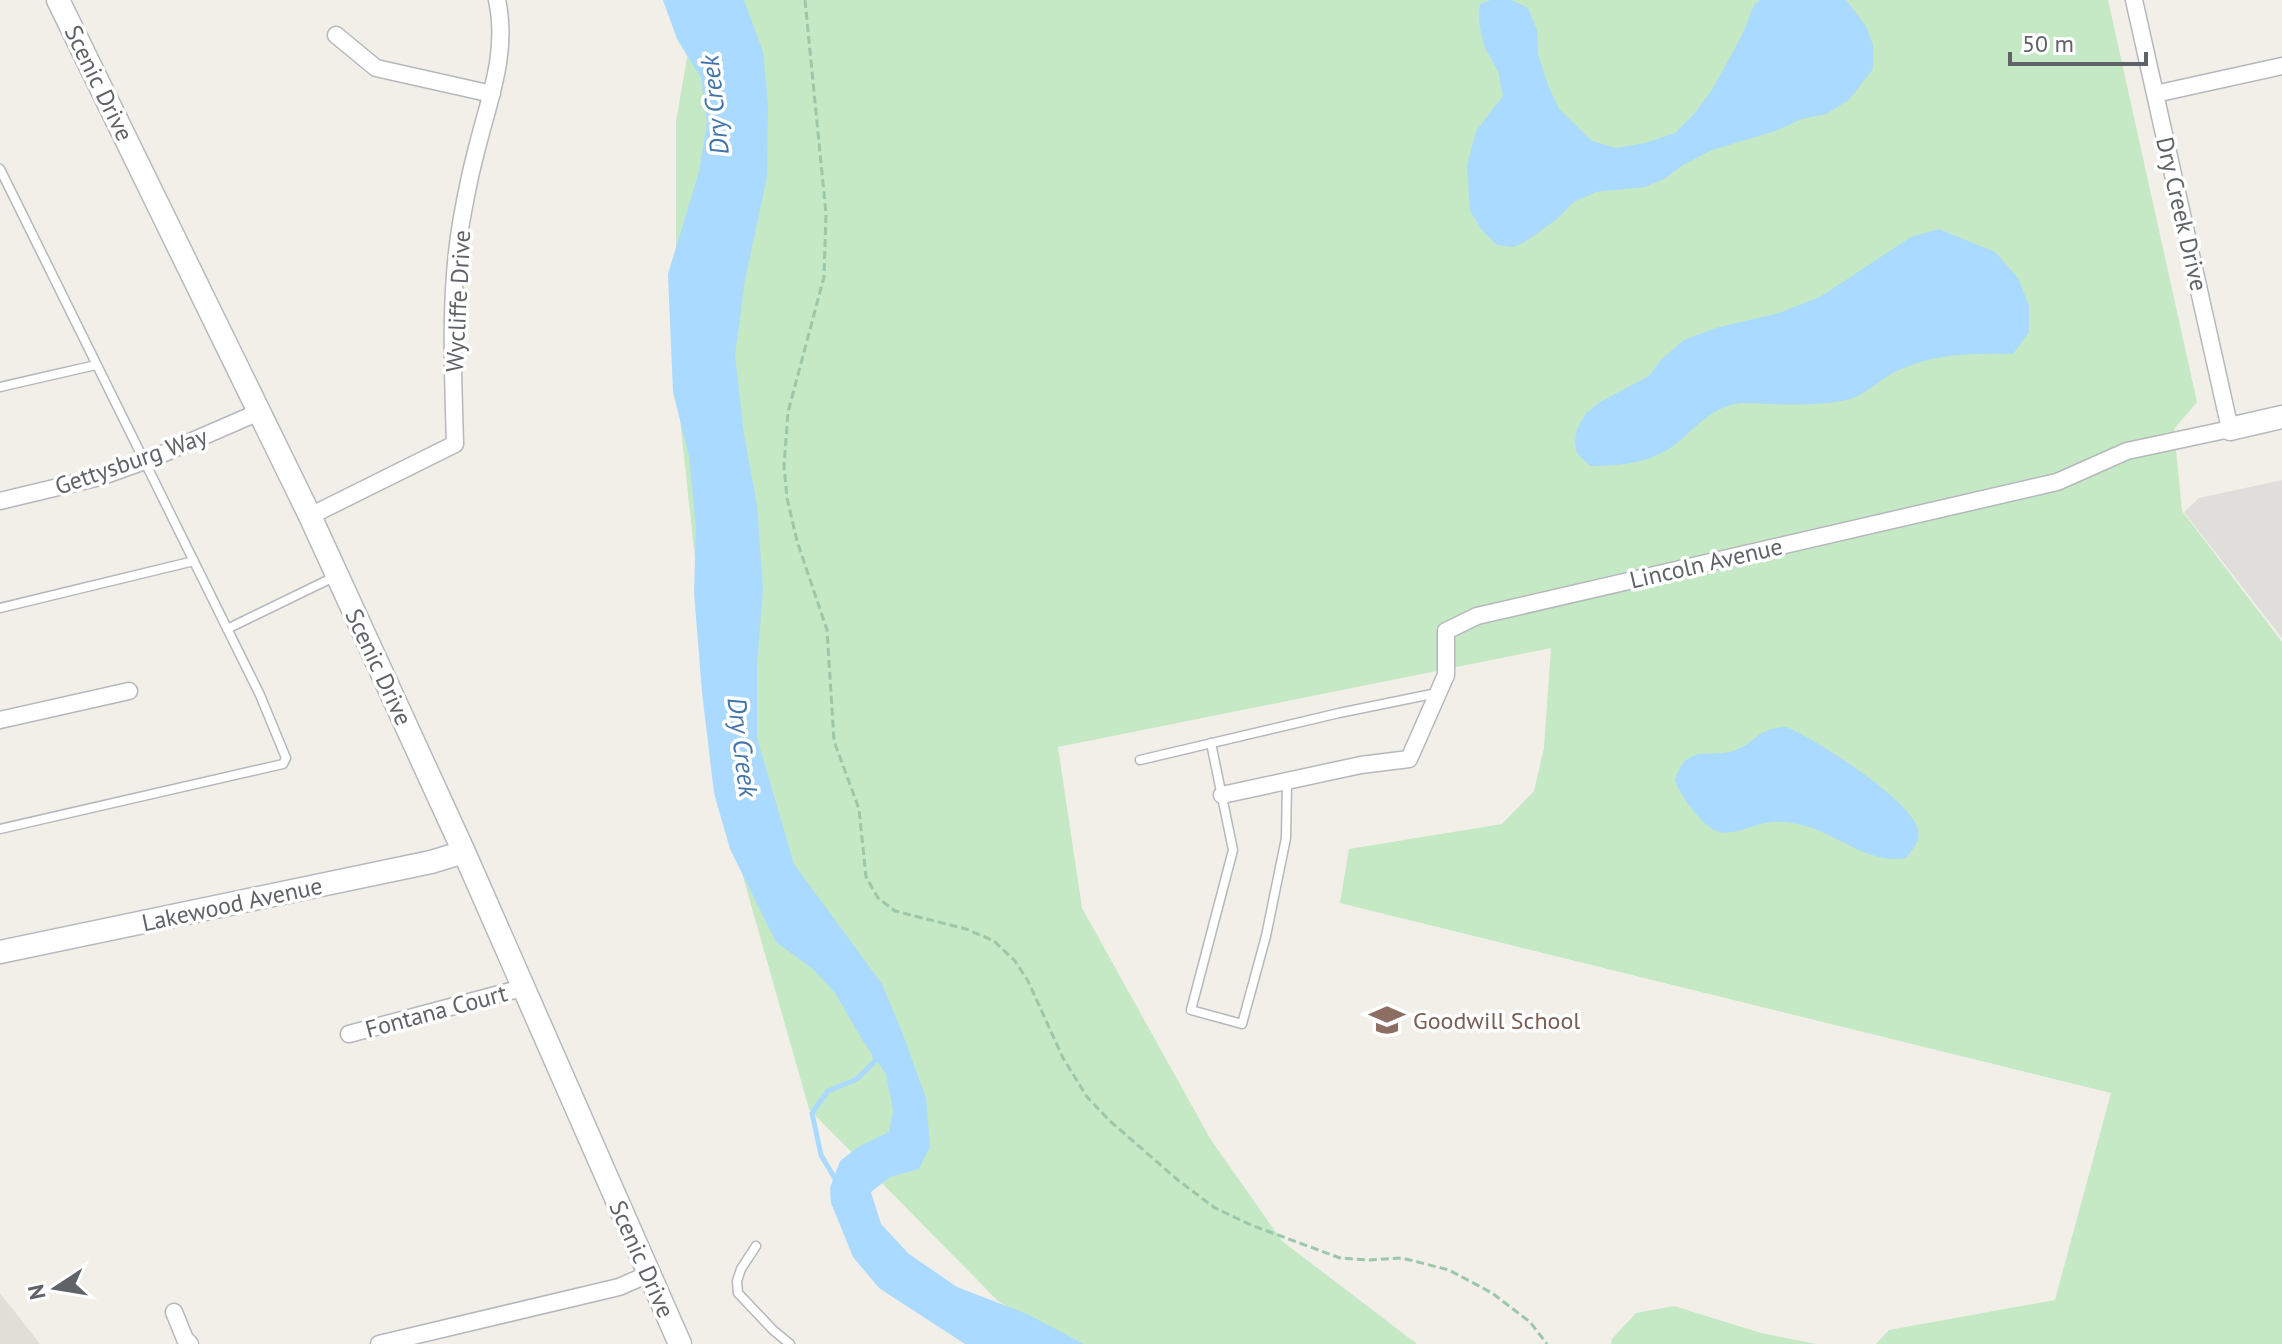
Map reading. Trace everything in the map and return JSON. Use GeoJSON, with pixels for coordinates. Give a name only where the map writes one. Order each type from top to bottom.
{"type":"FeatureCollection","features":[{"type":"Feature","properties":{"kind":"main road","name":"Scenic Drive"},"geometry":{"type":"LineString","coordinates":[[58,0],[310,516],[464,852],[680,1344]]}},
{"type":"Feature","properties":{"kind":"main road","name":"Lincoln Avenue"},"geometry":{"type":"LineString","coordinates":[[2230,429],[2282,417]]}},
{"type":"Feature","properties":{"kind":"main road","name":"Lakewood Avenue"},"geometry":{"type":"LineString","coordinates":[[0,952],[431,862],[464,852]]}},
{"type":"Feature","properties":{"kind":"street","name":"Wycliffe Drive"},"geometry":{"type":"LineString","coordinates":[[310,516],[455,444],[451,333],[454,278],[469,183],[501,47],[497,0]]}},
{"type":"Feature","properties":{"kind":"street","name":"Dry Creek Drive"},"geometry":{"type":"LineString","coordinates":[[2134,0],[2230,429]]}},
{"type":"Feature","properties":{"kind":"street"},"geometry":{"type":"LineString","coordinates":[[336,35],[376,68],[492,94]]}},
{"type":"Feature","properties":{"kind":"street"},"geometry":{"type":"LineString","coordinates":[[2155,94],[2282,66]]}},
{"type":"Feature","properties":{"kind":"street","name":"Gettysburg Way"},"geometry":{"type":"LineString","coordinates":[[0,501],[70,485],[144,462],[259,412]]}},
{"type":"Feature","properties":{"kind":"street","name":"Lincoln Avenue"},"geometry":{"type":"LineString","coordinates":[[1222,795],[1361,765],[1409,759],[1446,675],[1446,631],[1477,616],[2057,482],[2127,451],[2230,429]]}},
{"type":"Feature","properties":{"kind":"street"},"geometry":{"type":"LineString","coordinates":[[0,720],[129,691]]}},
{"type":"Feature","properties":{"kind":"street","name":"Fontana Court"},"geometry":{"type":"LineString","coordinates":[[349,1034],[522,988]]}},
{"type":"Feature","properties":{"kind":"street"},"geometry":{"type":"LineString","coordinates":[[379,1344],[619,1287],[649,1274]]}},
{"type":"Feature","properties":{"kind":"street"},"geometry":{"type":"LineString","coordinates":[[174,1312],[190,1344]]}},
{"type":"Feature","properties":{"kind":"lane"},"geometry":{"type":"LineString","coordinates":[[0,169],[4,186],[194,561],[286,758],[283,764],[0,829]]}},
{"type":"Feature","properties":{"kind":"lane"},"geometry":{"type":"LineString","coordinates":[[0,387],[96,365]]}},
{"type":"Feature","properties":{"kind":"lane"},"geometry":{"type":"LineString","coordinates":[[0,608],[194,561]]}},
{"type":"Feature","properties":{"kind":"lane"},"geometry":{"type":"LineString","coordinates":[[227,629],[337,575]]}},
{"type":"Feature","properties":{"kind":"lane"},"geometry":{"type":"LineString","coordinates":[[1140,760],[1438,693]]}},
{"type":"Feature","properties":{"kind":"lane"},"geometry":{"type":"LineString","coordinates":[[1211,743],[1233,850],[1191,1010],[1242,1024],[1266,936],[1286,838],[1287,782]]}},
{"type":"Feature","properties":{"kind":"lane"},"geometry":{"type":"LineString","coordinates":[[756,1246],[741,1269],[737,1281],[738,1293],[790,1344]]}},
{"type":"Feature","properties":{"kind":"path"},"geometry":{"type":"LineString","coordinates":[[805,0],[826,214],[824,277],[788,412],[784,466],[787,498],[797,541],[827,630],[834,741],[859,809],[866,877],[878,898],[895,911],[966,929],[994,941],[1015,961],[1028,981],[1063,1058],[1087,1097],[1179,1181],[1215,1208],[1251,1225],[1340,1258],[1402,1258],[1449,1270],[1492,1293],[1530,1322],[1547,1344]]}},
{"type":"Feature","properties":{"kind":"shaded area"},"geometry":{"type":"Polygon","coordinates":[[[2282,480],[2282,638],[2184,512],[2199,498],[2282,480]]]}},
{"type":"Feature","properties":{"kind":"shaded area"},"geometry":{"type":"Polygon","coordinates":[[[0,1293],[40,1344],[0,1344],[0,1293]]]}},
{"type":"Feature","properties":{"kind":"green space"},"geometry":{"type":"Polygon","coordinates":[[[697,0],[2108,0],[2197,402],[2174,429],[2182,511],[2282,642],[2282,1344],[1876,1344],[1889,1330],[2055,1300],[2111,1093],[1340,903],[1349,849],[1502,824],[1534,791],[1544,748],[1551,648],[1058,747],[1082,908],[1211,1140],[1282,1241],[1417,1344],[1061,1344],[997,1300],[809,1109],[721,799],[676,382],[676,122],[697,0]]]}},
{"type":"Feature","properties":{"kind":"green space"},"geometry":{"type":"Polygon","coordinates":[[[1674,1306],[1761,1333],[1816,1344],[1611,1344],[1636,1313],[1674,1306]]]}},
{"type":"Feature","properties":{"kind":"water"},"geometry":{"type":"Polygon","coordinates":[[[663,0],[744,0],[763,52],[768,104],[767,177],[745,280],[735,355],[744,434],[757,505],[763,589],[757,665],[757,738],[794,864],[882,984],[926,1098],[930,1147],[919,1169],[890,1177],[871,1192],[881,1224],[909,1254],[957,1287],[1027,1314],[1084,1344],[965,1344],[879,1288],[853,1257],[831,1203],[830,1188],[840,1161],[858,1147],[889,1132],[893,1110],[886,1074],[835,993],[813,969],[776,942],[730,849],[714,793],[694,593],[696,528],[689,456],[673,392],[668,274],[699,172],[707,123],[701,78],[677,39],[663,0]]]}},
{"type":"Feature","properties":{"kind":"water"},"geometry":{"type":"Polygon","coordinates":[[[1491,0],[1511,0],[1528,8],[1537,30],[1538,54],[1559,109],[1592,141],[1616,148],[1675,133],[1694,114],[1712,90],[1741,37],[1754,5],[1760,0],[1846,0],[1866,26],[1873,45],[1873,69],[1849,100],[1826,114],[1802,119],[1775,131],[1712,150],[1645,187],[1596,192],[1574,202],[1557,219],[1525,242],[1513,247],[1497,245],[1482,230],[1470,211],[1467,166],[1476,131],[1503,96],[1498,71],[1485,48],[1479,19],[1480,4],[1491,0]]]}},
{"type":"Feature","properties":{"kind":"water"},"geometry":{"type":"Polygon","coordinates":[[[1939,229],[1995,252],[2018,278],[2029,305],[2029,332],[2013,354],[1969,354],[1927,360],[1899,370],[1857,396],[1841,401],[1731,405],[1709,416],[1667,450],[1636,462],[1590,466],[1577,453],[1577,429],[1586,413],[1649,376],[1661,360],[1684,340],[1716,328],[1779,313],[1820,297],[1911,237],[1939,229]]]}},
{"type":"Feature","properties":{"kind":"water"},"geometry":{"type":"Polygon","coordinates":[[[1786,727],[1861,772],[1912,818],[1918,830],[1917,842],[1906,858],[1892,859],[1866,853],[1798,824],[1772,822],[1724,832],[1711,828],[1699,817],[1675,780],[1683,763],[1699,754],[1736,750],[1763,733],[1786,727]]]}},
{"type":"Feature","properties":{"kind":"waterway","name":"Dry Creek"},"geometry":{"type":"LineString","coordinates":[[837,1182],[821,1155],[812,1113],[828,1091],[857,1079],[876,1060],[874,1053]]}},
{"type":"Feature","properties":{"kind":"place","name":"Goodwill School"},"geometry":{"type":"Point","coordinates":[1387,1020]}}]}
